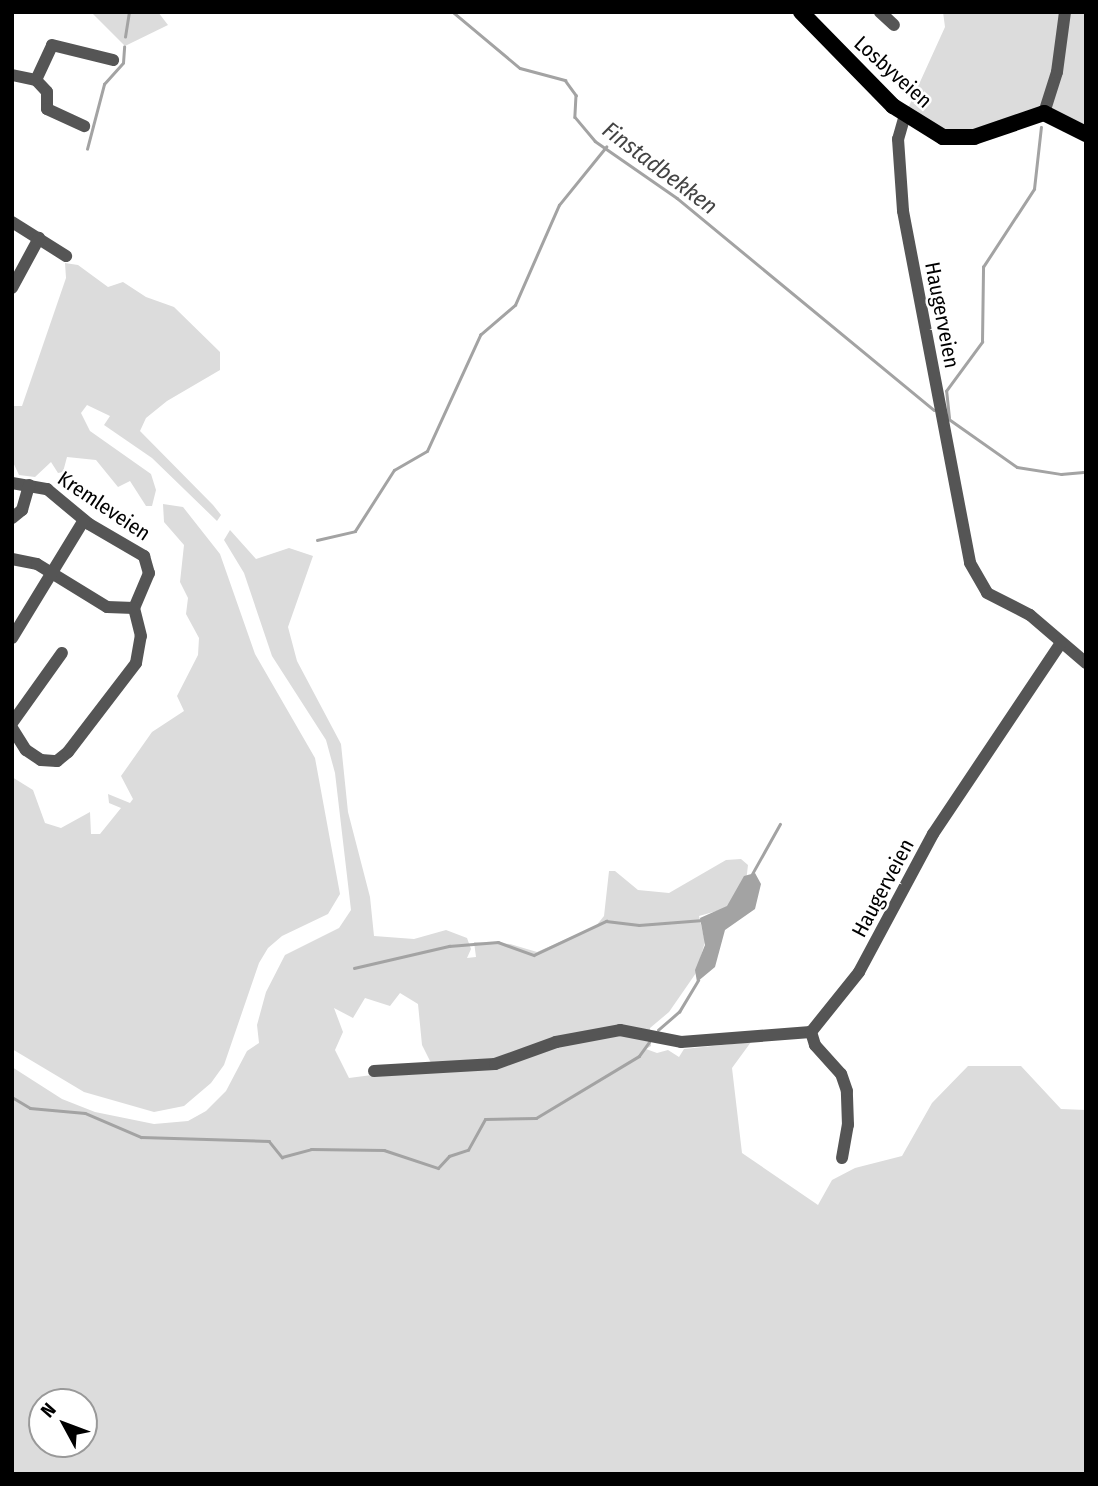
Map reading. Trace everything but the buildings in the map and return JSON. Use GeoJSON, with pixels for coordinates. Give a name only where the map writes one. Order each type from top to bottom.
{"type":"FeatureCollection","features":[{"type":"Feature","properties":{"kind":"main road","name":"Losbyveien"},"geometry":{"type":"LineString","coordinates":[[801,12],[905,115],[943,136],[974,137],[1044,113]]}},
{"type":"Feature","properties":{"kind":"main road"},"geometry":{"type":"LineString","coordinates":[[1044,113],[1086,134]]}},
{"type":"Feature","properties":{"kind":"street"},"geometry":{"type":"LineString","coordinates":[[880,12],[894,25]]}},
{"type":"Feature","properties":{"kind":"street"},"geometry":{"type":"LineString","coordinates":[[1044,113],[1057,72],[1065,12]]}},
{"type":"Feature","properties":{"kind":"street"},"geometry":{"type":"LineString","coordinates":[[36,80],[52,45],[113,60]]}},
{"type":"Feature","properties":{"kind":"street"},"geometry":{"type":"LineString","coordinates":[[12,75],[36,80],[47,92],[47,108],[84,127]]}},
{"type":"Feature","properties":{"kind":"street","name":"Haugerveien"},"geometry":{"type":"LineString","coordinates":[[905,115],[898,139],[903,211],[970,563],[987,593],[1030,615],[1086,663]]}},
{"type":"Feature","properties":{"kind":"street"},"geometry":{"type":"LineString","coordinates":[[12,222],[66,256]]}},
{"type":"Feature","properties":{"kind":"street"},"geometry":{"type":"LineString","coordinates":[[12,288],[38,238]]}},
{"type":"Feature","properties":{"kind":"street","name":"Kremleveien"},"geometry":{"type":"LineString","coordinates":[[12,482],[52,492],[84,520],[147,559],[149,573],[134,608]]}},
{"type":"Feature","properties":{"kind":"street","name":"Kremleveien"},"geometry":{"type":"LineString","coordinates":[[12,519],[24,505],[29,485]]}},
{"type":"Feature","properties":{"kind":"street"},"geometry":{"type":"LineString","coordinates":[[12,638],[55,575],[84,520]]}},
{"type":"Feature","properties":{"kind":"street"},"geometry":{"type":"LineString","coordinates":[[12,559],[32,562],[102,605],[117,610],[134,608],[141,636],[136,663],[68,751],[57,761],[41,760],[26,750],[12,726],[62,653]]}},
{"type":"Feature","properties":{"kind":"street","name":"Haugerveien"},"geometry":{"type":"LineString","coordinates":[[811,1032],[859,972],[933,834],[1061,643]]}},
{"type":"Feature","properties":{"kind":"street"},"geometry":{"type":"LineString","coordinates":[[374,1071],[495,1064],[556,1042],[620,1030],[681,1042],[811,1032],[815,1045],[841,1074],[847,1091],[848,1125],[842,1158]]}},
{"type":"Feature","properties":{"kind":"shaded area"},"geometry":{"type":"Polygon","coordinates":[[[91,12],[158,12],[168,25],[125,46],[91,12]]]}},
{"type":"Feature","properties":{"kind":"shaded area"},"geometry":{"type":"Polygon","coordinates":[[[943,12],[1086,12],[1086,132],[1049,109],[971,141],[905,115],[945,27],[943,12]]]}},
{"type":"Feature","properties":{"kind":"shaded area"},"geometry":{"type":"Polygon","coordinates":[[[65,263],[78,265],[108,287],[123,282],[146,297],[174,307],[220,352],[220,370],[167,401],[146,418],[140,431],[213,505],[221,515],[217,521],[152,458],[104,425],[110,416],[87,405],[81,413],[90,431],[151,474],[156,490],[152,506],[146,506],[130,481],[118,487],[96,460],[67,457],[63,472],[58,473],[51,462],[35,477],[19,475],[12,460],[12,406],[22,406],[66,278],[65,263]]]}},
{"type":"Feature","properties":{"kind":"shaded area"},"geometry":{"type":"Polygon","coordinates":[[[163,504],[183,507],[220,554],[255,654],[315,758],[340,894],[328,914],[282,936],[268,948],[259,963],[224,1065],[211,1083],[184,1106],[154,1112],[84,1092],[12,1049],[12,777],[33,790],[45,823],[61,828],[90,812],[91,834],[100,834],[121,808],[109,803],[108,794],[130,803],[133,799],[121,776],[152,732],[184,711],[177,696],[198,655],[199,638],[186,614],[188,598],[180,582],[184,545],[164,522],[163,504]]]}},
{"type":"Feature","properties":{"kind":"shaded area"},"geometry":{"type":"Polygon","coordinates":[[[230,530],[256,559],[289,548],[313,556],[288,627],[297,661],[341,744],[348,812],[370,897],[374,936],[414,939],[446,930],[467,938],[471,949],[467,958],[476,957],[474,942],[510,944],[537,952],[596,926],[604,916],[609,871],[615,871],[638,890],[669,893],[726,860],[741,859],[748,865],[746,882],[731,907],[699,916],[705,942],[696,973],[669,1012],[650,1028],[651,1046],[646,1049],[657,1053],[668,1050],[679,1057],[684,1049],[751,1042],[732,1068],[742,1153],[818,1205],[832,1180],[855,1168],[902,1156],[932,1103],[968,1066],[1021,1066],[1061,1109],[1086,1110],[1086,1474],[12,1474],[12,1067],[62,1099],[95,1112],[154,1124],[188,1121],[206,1111],[226,1091],[247,1051],[259,1043],[257,1025],[266,992],[285,955],[339,928],[351,910],[335,773],[326,740],[272,656],[244,573],[224,540],[230,530]],[[400,993],[390,1006],[365,998],[353,1018],[334,1008],[343,1032],[335,1050],[349,1078],[433,1067],[422,1045],[418,1004],[400,993]]]}},
{"type":"Feature","properties":{"kind":"shaded area"},"geometry":{"type":"Polygon","coordinates":[[[755,873],[761,884],[755,909],[725,930],[715,967],[697,982],[695,970],[705,945],[700,918],[727,906],[744,876],[755,873]]]}},
{"type":"Feature","properties":{"kind":"waterway"},"geometry":{"type":"LineString","coordinates":[[125,37],[129,12]]}},
{"type":"Feature","properties":{"kind":"waterway","name":"Finstadbekken"},"geometry":{"type":"LineString","coordinates":[[453,12],[520,68],[565,80],[576,95],[575,117],[595,141],[677,198],[934,410]]}},
{"type":"Feature","properties":{"kind":"waterway"},"geometry":{"type":"LineString","coordinates":[[87,149],[104,84],[123,63],[124,47]]}},
{"type":"Feature","properties":{"kind":"waterway"},"geometry":{"type":"LineString","coordinates":[[949,418],[946,391],[982,342],[983,267],[1034,189],[1041,127]]}},
{"type":"Feature","properties":{"kind":"waterway"},"geometry":{"type":"LineString","coordinates":[[317,540],[355,531],[394,470],[427,451],[480,335],[515,305],[559,205],[606,147]]}},
{"type":"Feature","properties":{"kind":"waterway"},"geometry":{"type":"LineString","coordinates":[[949,419],[1017,467],[1061,474],[1086,472]]}},
{"type":"Feature","properties":{"kind":"waterway"},"geometry":{"type":"LineString","coordinates":[[752,874],[780,824]]}},
{"type":"Feature","properties":{"kind":"waterway"},"geometry":{"type":"LineString","coordinates":[[354,968],[449,946],[498,942],[534,955],[606,921],[639,925],[703,920]]}},
{"type":"Feature","properties":{"kind":"waterway"},"geometry":{"type":"LineString","coordinates":[[658,1030],[679,1012],[698,980]]}},
{"type":"Feature","properties":{"kind":"waterway"},"geometry":{"type":"LineString","coordinates":[[12,1097],[30,1108],[85,1113],[141,1137],[269,1141],[282,1157],[311,1149],[384,1150],[438,1168],[449,1156],[468,1150],[485,1119],[536,1118],[639,1056],[649,1042]]}}]}
